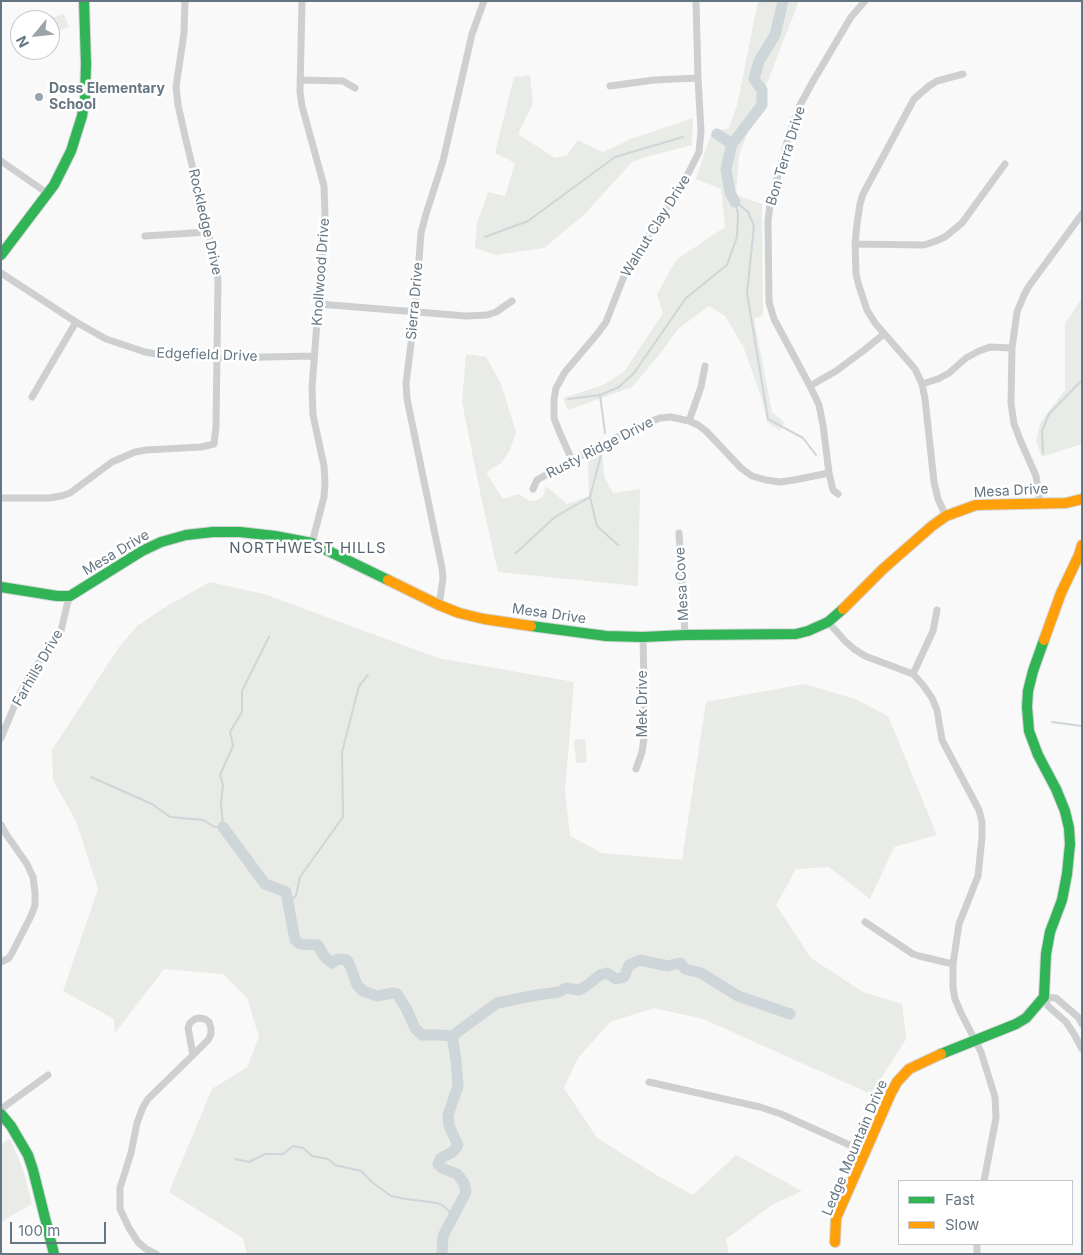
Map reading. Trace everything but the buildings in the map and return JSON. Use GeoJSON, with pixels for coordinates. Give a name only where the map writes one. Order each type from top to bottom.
{"type":"FeatureCollection","features":[{"type":"Feature","properties":{"kind":"street"},"geometry":{"type":"LineString","coordinates":[[1,255],[54,185],[71,151],[82,116],[85,98],[84,1]]}},
{"type":"Feature","properties":{"kind":"street","name":"Rockledge Drive"},"geometry":{"type":"LineString","coordinates":[[1,498],[50,498],[61,496],[70,493],[112,462],[135,452],[201,447],[214,444],[216,427],[218,280],[216,264],[178,105],[176,87],[184,33],[185,1]]}},
{"type":"Feature","properties":{"kind":"street","name":"Knollwood Drive"},"geometry":{"type":"LineString","coordinates":[[302,1],[300,92],[302,106],[324,186],[325,216],[312,388],[313,415],[324,466],[325,483],[324,497],[312,543]]}},
{"type":"Feature","properties":{"kind":"street","name":"Sierra Drive"},"geometry":{"type":"LineString","coordinates":[[439,605],[443,579],[442,568],[407,399],[406,383],[415,312],[421,233],[443,161],[472,34],[484,1]]}},
{"type":"Feature","properties":{"kind":"street","name":"Walnut Clay Drive"},"geometry":{"type":"LineString","coordinates":[[572,460],[554,418],[556,388],[565,372],[606,322],[626,271],[688,174],[698,152],[701,131],[696,1]]}},
{"type":"Feature","properties":{"kind":"street","name":"Bon Terra Drive"},"geometry":{"type":"LineString","coordinates":[[838,494],[833,490],[829,473],[819,405],[774,319],[769,302],[768,221],[770,204],[789,135],[799,107],[851,16],[865,1]]}},
{"type":"Feature","properties":{"kind":"street"},"geometry":{"type":"LineString","coordinates":[[946,516],[938,499],[934,482],[922,384],[915,369],[875,323],[867,310],[856,274],[855,244],[863,194],[914,99],[937,81],[963,74]]}},
{"type":"Feature","properties":{"kind":"street"},"geometry":{"type":"LineString","coordinates":[[610,86],[654,80],[698,78]]}},
{"type":"Feature","properties":{"kind":"street"},"geometry":{"type":"LineString","coordinates":[[300,80],[343,81],[355,88]]}},
{"type":"Feature","properties":{"kind":"street"},"geometry":{"type":"LineString","coordinates":[[1,161],[47,193]]}},
{"type":"Feature","properties":{"kind":"street"},"geometry":{"type":"LineString","coordinates":[[855,244],[924,245],[945,237],[962,223],[1005,164]]}},
{"type":"Feature","properties":{"kind":"street"},"geometry":{"type":"LineString","coordinates":[[1040,502],[1036,476],[1014,424],[1011,403],[1012,348],[1017,312],[1028,286],[1082,214]]}},
{"type":"Feature","properties":{"kind":"street"},"geometry":{"type":"LineString","coordinates":[[146,236],[208,232]]}},
{"type":"Feature","properties":{"kind":"street","name":"Edgefield Drive"},"geometry":{"type":"LineString","coordinates":[[1,274],[106,339],[144,352],[167,356],[217,358],[314,356]]}},
{"type":"Feature","properties":{"kind":"street"},"geometry":{"type":"LineString","coordinates":[[319,304],[466,316],[487,315],[496,312],[512,301]]}},
{"type":"Feature","properties":{"kind":"street"},"geometry":{"type":"LineString","coordinates":[[32,397],[76,322]]}},
{"type":"Feature","properties":{"kind":"street"},"geometry":{"type":"LineString","coordinates":[[810,386],[864,352],[884,334]]}},
{"type":"Feature","properties":{"kind":"street"},"geometry":{"type":"LineString","coordinates":[[922,384],[949,373],[966,358],[980,351],[990,348],[1012,348]]}},
{"type":"Feature","properties":{"kind":"street"},"geometry":{"type":"LineString","coordinates":[[689,421],[705,366]]}},
{"type":"Feature","properties":{"kind":"street","name":"Rusty Ridge Drive"},"geometry":{"type":"LineString","coordinates":[[533,488],[537,480],[572,460],[642,425],[660,418],[672,417],[689,421],[706,432],[741,468],[752,476],[780,482],[829,473]]}},
{"type":"Feature","properties":{"kind":"street","name":"Mesa Drive"},"geometry":{"type":"LineString","coordinates":[[70,596],[142,551],[161,542],[186,535],[240,532],[312,543],[439,605],[476,617],[534,627],[606,636],[796,634],[828,622],[889,564],[946,516],[976,505],[1040,502],[1066,503],[1082,500]]}},
{"type":"Feature","properties":{"kind":"street","name":"Mesa Cove"},"geometry":{"type":"LineString","coordinates":[[679,533],[685,635]]}},
{"type":"Feature","properties":{"kind":"street"},"geometry":{"type":"LineString","coordinates":[[1082,545],[1061,593],[1034,671],[1028,691],[1027,707],[1029,731],[1038,755],[1056,789],[1065,812],[1070,844],[1062,900],[1050,932],[1046,954],[1044,997],[1048,1006],[1066,1022],[1082,1049]]}},
{"type":"Feature","properties":{"kind":"street"},"geometry":{"type":"LineString","coordinates":[[1,587],[57,596],[70,596]]}},
{"type":"Feature","properties":{"kind":"street","name":"Farhills Drive"},"geometry":{"type":"LineString","coordinates":[[1,738],[19,695],[33,670],[60,635],[70,596]]}},
{"type":"Feature","properties":{"kind":"street"},"geometry":{"type":"LineString","coordinates":[[912,674],[933,631],[937,610]]}},
{"type":"Feature","properties":{"kind":"street"},"geometry":{"type":"LineString","coordinates":[[828,622],[849,645],[865,656],[912,674],[923,685],[932,698],[937,710],[942,740],[979,810],[982,822],[982,838],[978,876],[959,924],[953,964],[953,987],[955,999],[961,1013],[981,1052],[995,1097],[996,1118],[984,1180]]}},
{"type":"Feature","properties":{"kind":"street","name":"Mek Drive"},"geometry":{"type":"LineString","coordinates":[[636,769],[642,752],[645,732],[643,637]]}},
{"type":"Feature","properties":{"kind":"street"},"geometry":{"type":"LineString","coordinates":[[1,825],[27,864],[33,877],[35,892],[35,905],[32,916],[12,953],[1,962]]}},
{"type":"Feature","properties":{"kind":"street"},"geometry":{"type":"LineString","coordinates":[[865,922],[913,954],[953,964]]}},
{"type":"Feature","properties":{"kind":"street"},"geometry":{"type":"LineString","coordinates":[[1044,997],[1056,998],[1078,1017],[1082,1024]]}},
{"type":"Feature","properties":{"kind":"street","name":"Ledge Mountain Drive"},"geometry":{"type":"LineString","coordinates":[[835,1242],[836,1218],[897,1082],[909,1069],[930,1058],[1016,1024],[1026,1018],[1044,997]]}},
{"type":"Feature","properties":{"kind":"street"},"geometry":{"type":"LineString","coordinates":[[156,1254],[144,1251],[124,1218],[120,1209],[120,1188],[131,1153],[137,1122],[143,1107],[148,1099],[193,1055],[208,1040],[211,1028],[206,1019],[195,1019],[188,1028],[193,1055]]}},
{"type":"Feature","properties":{"kind":"street"},"geometry":{"type":"LineString","coordinates":[[1,1110],[48,1075]]}},
{"type":"Feature","properties":{"kind":"street"},"geometry":{"type":"LineString","coordinates":[[649,1082],[760,1107],[781,1114],[865,1152]]}},
{"type":"Feature","properties":{"kind":"street"},"geometry":{"type":"LineString","coordinates":[[1,1114],[11,1126],[28,1155],[54,1254]]}},
{"type":"Feature","properties":{"kind":"shaded area"},"geometry":{"type":"Polygon","coordinates":[[[758,1],[799,1],[739,155],[736,195],[762,204],[763,315],[754,319],[772,412],[784,422],[780,431],[767,422],[761,396],[743,346],[725,316],[709,306],[678,329],[632,387],[568,410],[563,398],[603,385],[624,372],[663,313],[657,294],[676,260],[725,227],[721,189],[696,179],[712,131],[728,129],[737,106],[758,1]]]}},
{"type":"Feature","properties":{"kind":"shaded area"},"geometry":{"type":"Polygon","coordinates":[[[64,14],[69,27],[60,30],[60,15],[64,14]]]}},
{"type":"Feature","properties":{"kind":"shaded area"},"geometry":{"type":"Polygon","coordinates":[[[530,75],[533,103],[518,134],[555,158],[567,155],[578,140],[603,152],[631,139],[693,118],[692,145],[632,162],[584,215],[544,248],[496,255],[475,248],[477,223],[488,192],[505,196],[515,163],[495,153],[514,77],[530,75]]]}},
{"type":"Feature","properties":{"kind":"shaded area"},"geometry":{"type":"Polygon","coordinates":[[[1082,298],[1082,444],[1042,457],[1036,442],[1040,423],[1065,390],[1065,324],[1082,298]]]}},
{"type":"Feature","properties":{"kind":"shaded area"},"geometry":{"type":"Polygon","coordinates":[[[466,354],[486,357],[501,384],[516,432],[510,450],[501,463],[488,471],[487,474],[503,499],[518,494],[530,501],[537,500],[543,497],[546,486],[567,504],[589,496],[588,459],[602,452],[604,476],[613,493],[640,489],[638,586],[498,572],[462,402],[466,354]]]}},
{"type":"Feature","properties":{"kind":"shaded area"},"geometry":{"type":"Polygon","coordinates":[[[210,582],[264,594],[438,658],[574,682],[565,791],[570,836],[602,853],[682,860],[706,702],[804,684],[855,699],[888,716],[937,835],[894,847],[870,899],[829,867],[796,869],[776,905],[811,958],[863,992],[902,1004],[906,1039],[871,1094],[703,1019],[654,1008],[610,1022],[578,1058],[564,1088],[597,1138],[658,1176],[693,1195],[736,1155],[802,1191],[772,1205],[726,1239],[729,1254],[247,1254],[243,1238],[169,1192],[212,1089],[247,1067],[259,1037],[247,998],[223,974],[164,969],[115,1033],[114,1019],[63,991],[98,889],[76,821],[53,780],[52,750],[119,647],[137,626],[167,606],[210,582]]]}},
{"type":"Feature","properties":{"kind":"shaded area"},"geometry":{"type":"Polygon","coordinates":[[[585,739],[587,762],[576,763],[574,740],[585,739]]]}},
{"type":"Feature","properties":{"kind":"shaded area"},"geometry":{"type":"Polygon","coordinates":[[[10,1139],[23,1169],[32,1204],[1,1222],[1,1144],[10,1139]]]}},
{"type":"Feature","properties":{"kind":"waterway"},"geometry":{"type":"LineString","coordinates":[[717,134],[732,144],[762,105],[762,90],[754,79],[759,61],[775,35],[783,1]]}},
{"type":"Feature","properties":{"kind":"waterway"},"geometry":{"type":"LineString","coordinates":[[485,237],[528,221],[615,157],[683,137]]}},
{"type":"Feature","properties":{"kind":"waterway"},"geometry":{"type":"LineString","coordinates":[[732,144],[726,169],[730,193],[735,202]]}},
{"type":"Feature","properties":{"kind":"waterway"},"geometry":{"type":"LineString","coordinates":[[605,433],[600,395],[619,387],[634,373],[686,298],[727,265],[737,237],[738,214],[735,202]]}},
{"type":"Feature","properties":{"kind":"waterway"},"geometry":{"type":"LineString","coordinates":[[736,202],[748,212],[754,226],[747,293],[768,419],[803,438],[816,455]]}},
{"type":"Feature","properties":{"kind":"waterway"},"geometry":{"type":"LineString","coordinates":[[1043,453],[1042,431],[1049,414],[1082,380]]}},
{"type":"Feature","properties":{"kind":"waterway"},"geometry":{"type":"LineString","coordinates":[[568,399],[600,395]]}},
{"type":"Feature","properties":{"kind":"waterway"},"geometry":{"type":"LineString","coordinates":[[516,553],[555,517],[590,497],[601,455]]}},
{"type":"Feature","properties":{"kind":"waterway"},"geometry":{"type":"LineString","coordinates":[[590,497],[597,526],[618,545]]}},
{"type":"Feature","properties":{"kind":"waterway"},"geometry":{"type":"LineString","coordinates":[[91,777],[152,804],[170,817],[203,820],[215,827],[223,827],[221,803],[223,785],[220,775],[233,746],[230,732],[242,712],[242,691],[269,637]]}},
{"type":"Feature","properties":{"kind":"waterway"},"geometry":{"type":"LineString","coordinates":[[288,903],[296,896],[300,877],[343,817],[342,752],[359,686],[368,675]]}},
{"type":"Feature","properties":{"kind":"waterway"},"geometry":{"type":"LineString","coordinates":[[1052,722],[1082,726]]}},
{"type":"Feature","properties":{"kind":"waterway"},"geometry":{"type":"LineString","coordinates":[[223,827],[265,884],[286,892],[295,940],[300,944],[318,945],[324,956],[332,963],[338,959],[347,960],[357,985],[363,991],[377,996],[397,994],[415,1028],[422,1035],[452,1036],[458,1086],[448,1115],[449,1126],[458,1145],[453,1152],[441,1158],[438,1164],[442,1168],[457,1174],[464,1183],[466,1192],[443,1236],[442,1254]]}},
{"type":"Feature","properties":{"kind":"waterway"},"geometry":{"type":"LineString","coordinates":[[452,1036],[497,1003],[559,992],[566,988],[579,990],[600,975],[607,973],[616,979],[624,977],[629,965],[640,960],[668,966],[680,963],[685,969],[701,973],[738,996],[790,1014]]}},
{"type":"Feature","properties":{"kind":"waterway"},"geometry":{"type":"LineString","coordinates":[[235,1159],[249,1162],[265,1154],[283,1154],[293,1146],[303,1148],[312,1156],[328,1159],[335,1165],[361,1171],[373,1183],[391,1196],[437,1203],[454,1215]]}},
{"type":"Feature","properties":{"kind":"traffic: fast"},"geometry":{"type":"LineString","coordinates":[[1,255],[54,185],[71,151],[82,116],[85,98],[84,1]]}},
{"type":"Feature","properties":{"kind":"traffic: fast"},"geometry":{"type":"LineString","coordinates":[[1,587],[57,596],[70,596],[142,551],[161,542],[186,535],[213,532],[240,532],[312,543],[388,580]]}},
{"type":"Feature","properties":{"kind":"traffic: fast"},"geometry":{"type":"LineString","coordinates":[[531,626],[606,636],[796,634],[828,622],[843,609]]}},
{"type":"Feature","properties":{"kind":"traffic: fast"},"geometry":{"type":"LineString","coordinates":[[941,1054],[1016,1024],[1026,1018],[1044,997],[1046,954],[1050,932],[1062,900],[1070,844],[1065,811],[1038,755],[1029,731],[1028,691],[1044,640]]}},
{"type":"Feature","properties":{"kind":"traffic: fast"},"geometry":{"type":"LineString","coordinates":[[1,1114],[11,1126],[28,1155],[54,1254]]}},
{"type":"Feature","properties":{"kind":"traffic: slow"},"geometry":{"type":"LineString","coordinates":[[843,609],[883,569],[946,516],[976,505],[1066,503],[1082,499]]}},
{"type":"Feature","properties":{"kind":"traffic: slow"},"geometry":{"type":"LineString","coordinates":[[1044,640],[1061,593],[1082,545]]}},
{"type":"Feature","properties":{"kind":"traffic: slow"},"geometry":{"type":"LineString","coordinates":[[388,580],[459,613],[531,626]]}},
{"type":"Feature","properties":{"kind":"traffic: slow"},"geometry":{"type":"LineString","coordinates":[[835,1242],[836,1218],[897,1082],[909,1069],[941,1054]]}},
{"type":"Feature","properties":{"kind":"place","name":"Doss Elementary School"},"geometry":{"type":"Point","coordinates":[39,97]}},
{"type":"Feature","properties":{"kind":"district","name":"NORTHWEST HILLS"},"geometry":{"type":"Point","coordinates":[308,548]}}]}
